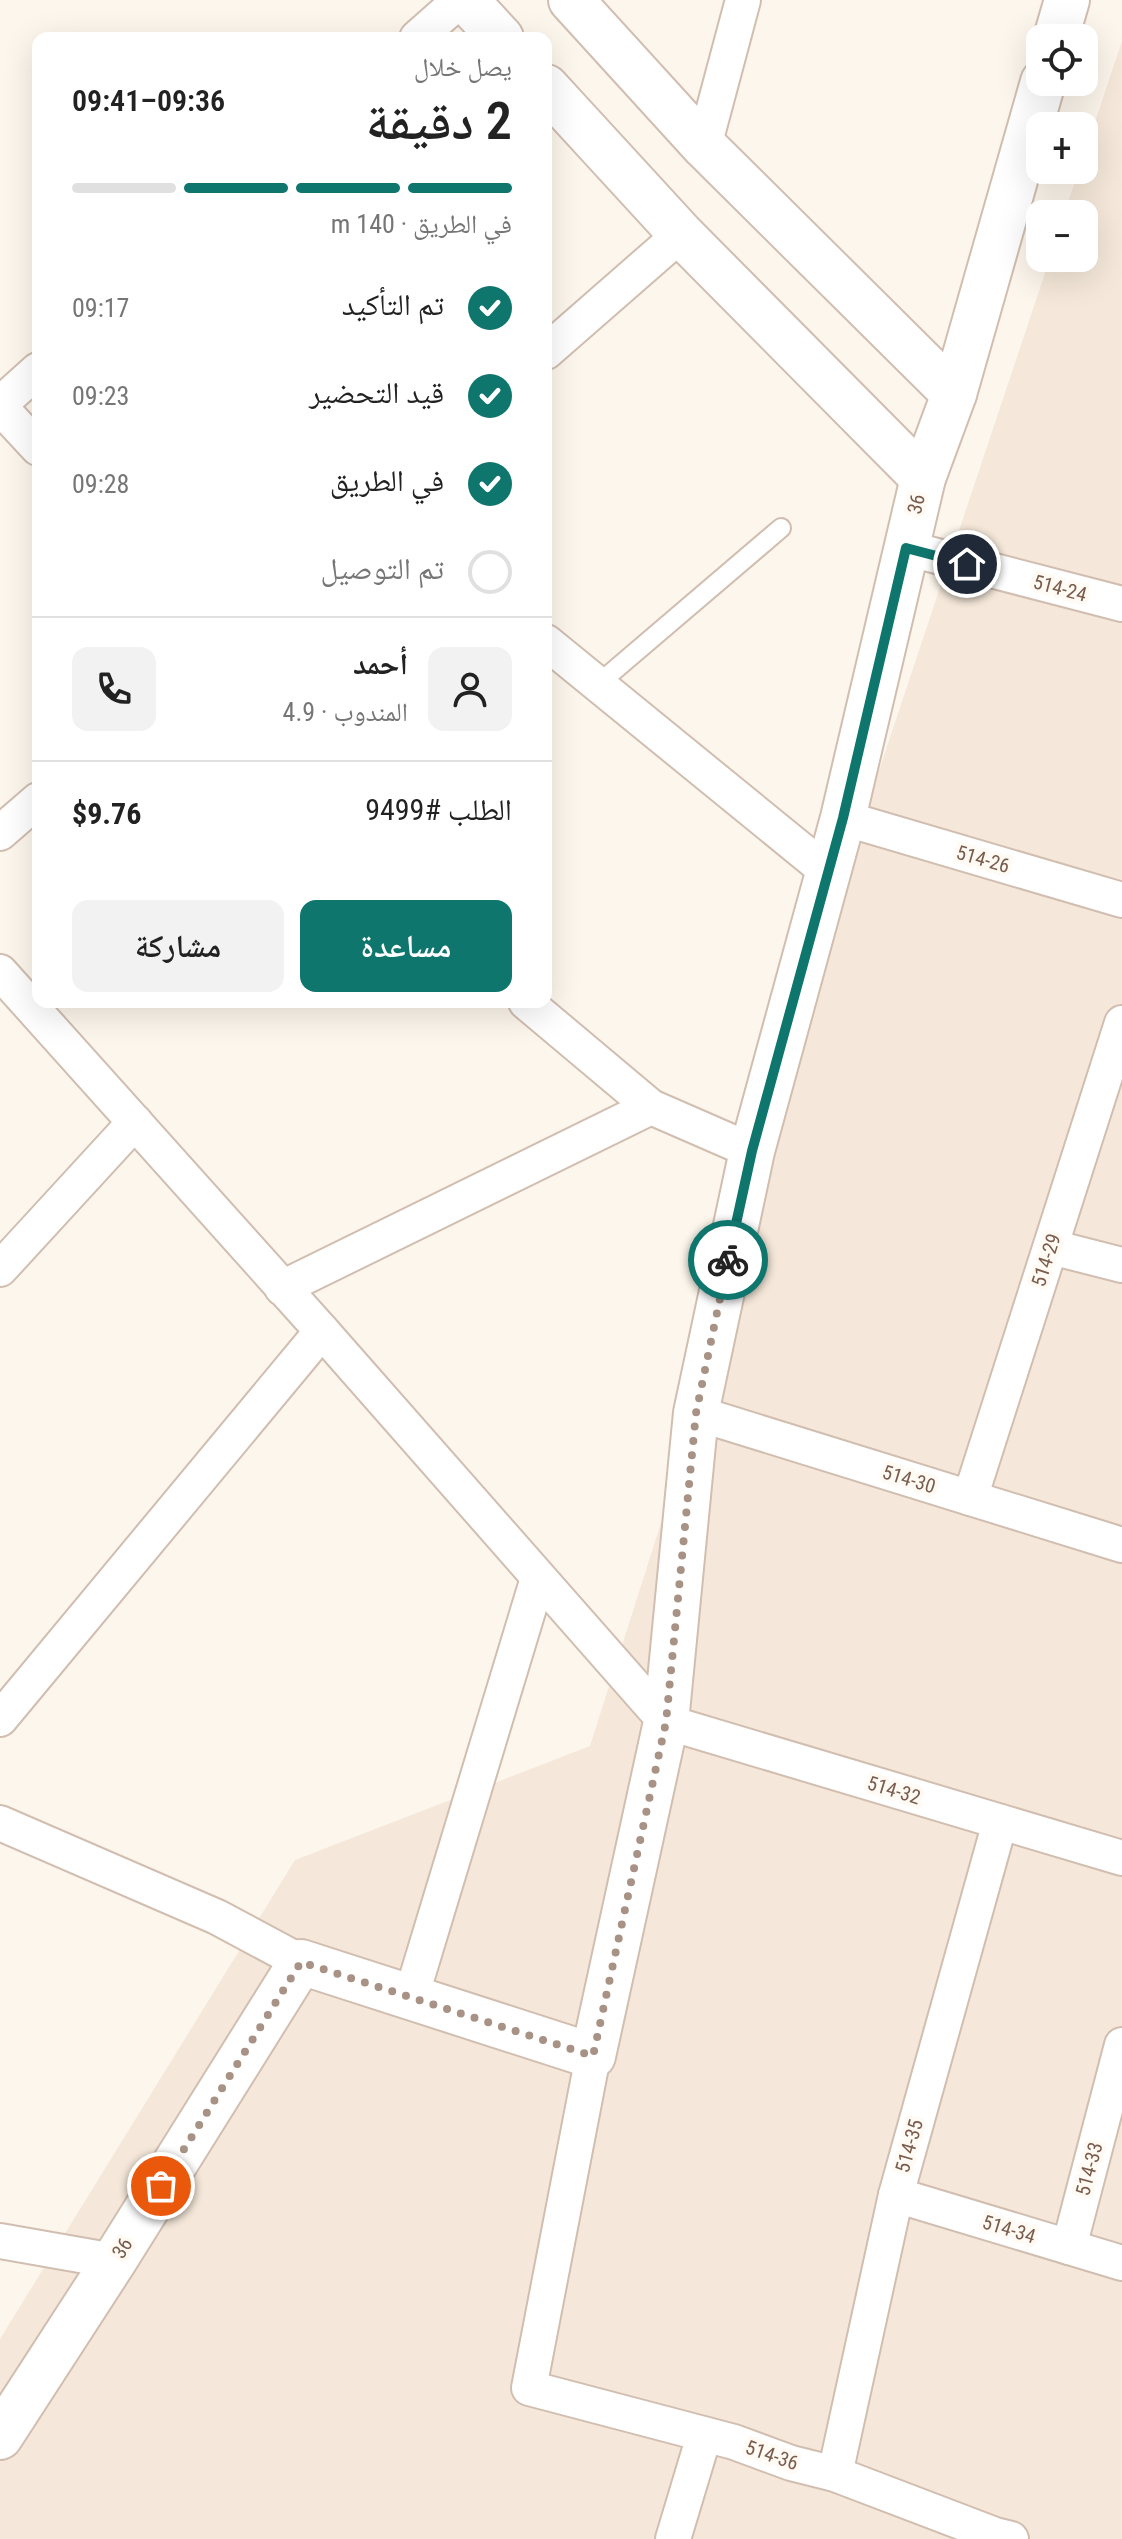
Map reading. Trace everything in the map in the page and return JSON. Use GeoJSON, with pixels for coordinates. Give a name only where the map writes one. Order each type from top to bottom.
{"type":"FeatureCollection","features":[{"type":"Feature","properties":{"kind":"street"},"geometry":{"type":"LineString","coordinates":[[424,32],[463,0],[495,32]]}},
{"type":"Feature","properties":{"kind":"street"},"geometry":{"type":"LineString","coordinates":[[571,0],[704,146],[954,394]]}},
{"type":"Feature","properties":{"kind":"street"},"geometry":{"type":"LineString","coordinates":[[704,146],[743,0]]}},
{"type":"Feature","properties":{"kind":"street"},"geometry":{"type":"LineString","coordinates":[[1060,24],[1067,0]]}},
{"type":"Feature","properties":{"kind":"street"},"geometry":{"type":"LineString","coordinates":[[552,94],[681,234],[923,478]]}},
{"type":"Feature","properties":{"kind":"street","name":"36"},"geometry":{"type":"LineString","coordinates":[[593,2056],[666,1722],[696,1413],[752,1151],[843,818],[923,478],[954,394],[1039,96]]}},
{"type":"Feature","properties":{"kind":"street"},"geometry":{"type":"LineString","coordinates":[[552,347],[681,234]]}},
{"type":"Feature","properties":{"kind":"street"},"geometry":{"type":"LineString","coordinates":[[32,376],[0,405],[32,441]]}},
{"type":"Feature","properties":{"kind":"street","name":"514-24"},"geometry":{"type":"LineString","coordinates":[[906,548],[1122,604]]}},
{"type":"Feature","properties":{"kind":"street"},"geometry":{"type":"LineString","coordinates":[[552,647],[828,872]]}},
{"type":"Feature","properties":{"kind":"street"},"geometry":{"type":"LineString","coordinates":[[0,833],[32,805]]}},
{"type":"Feature","properties":{"kind":"street","name":"514-26"},"geometry":{"type":"LineString","coordinates":[[843,818],[1122,900]]}},
{"type":"Feature","properties":{"kind":"street"},"geometry":{"type":"LineString","coordinates":[[0,972],[32,1008]]}},
{"type":"Feature","properties":{"kind":"street"},"geometry":{"type":"LineString","coordinates":[[32,1008],[666,1722]]}},
{"type":"Feature","properties":{"kind":"street"},"geometry":{"type":"LineString","coordinates":[[533,1008],[651,1107],[752,1151]]}},
{"type":"Feature","properties":{"kind":"street","name":"514-29"},"geometry":{"type":"LineString","coordinates":[[970,1498],[1122,1023]]}},
{"type":"Feature","properties":{"kind":"street"},"geometry":{"type":"LineString","coordinates":[[282,1288],[651,1107]]}},
{"type":"Feature","properties":{"kind":"street"},"geometry":{"type":"LineString","coordinates":[[0,1269],[135,1122]]}},
{"type":"Feature","properties":{"kind":"street"},"geometry":{"type":"LineString","coordinates":[[1051,1247],[1122,1265]]}},
{"type":"Feature","properties":{"kind":"street"},"geometry":{"type":"LineString","coordinates":[[0,1719],[322,1331]]}},
{"type":"Feature","properties":{"kind":"street","name":"514-30"},"geometry":{"type":"LineString","coordinates":[[696,1413],[1122,1545]]}},
{"type":"Feature","properties":{"kind":"street"},"geometry":{"type":"LineString","coordinates":[[411,1997],[538,1578]]}},
{"type":"Feature","properties":{"kind":"street","name":"514-32"},"geometry":{"type":"LineString","coordinates":[[666,1722],[1122,1858]]}},
{"type":"Feature","properties":{"kind":"street","name":"514-35"},"geometry":{"type":"LineString","coordinates":[[835,2474],[896,2195],[1000,1822]]}},
{"type":"Feature","properties":{"kind":"street"},"geometry":{"type":"LineString","coordinates":[[0,1823],[217,1917],[301,1962],[593,2056]]}},
{"type":"Feature","properties":{"kind":"street","name":"36"},"geometry":{"type":"LineString","coordinates":[[0,2437],[301,1962]]}},
{"type":"Feature","properties":{"kind":"street","name":"514-33"},"geometry":{"type":"LineString","coordinates":[[1069,2247],[1122,2045]]}},
{"type":"Feature","properties":{"kind":"street","name":"514-36"},"geometry":{"type":"LineString","coordinates":[[593,2056],[529,2388],[734,2442],[791,2463],[835,2474],[1000,2538]]}},
{"type":"Feature","properties":{"kind":"street","name":"514-34"},"geometry":{"type":"LineString","coordinates":[[896,2195],[1122,2263]]}},
{"type":"Feature","properties":{"kind":"street"},"geometry":{"type":"LineString","coordinates":[[0,2241],[114,2261]]}},
{"type":"Feature","properties":{"kind":"street"},"geometry":{"type":"LineString","coordinates":[[673,2539],[704,2436]]}},
{"type":"Feature","properties":{"kind":"lane"},"geometry":{"type":"LineString","coordinates":[[597,685],[781,528]]}},
{"type":"Feature","properties":{"kind":"shaded area"},"geometry":{"type":"Polygon","coordinates":[[[1122,41],[1122,2539],[0,2539],[0,2339],[295,1860],[590,1746],[696,1413],[752,1151],[1045,272],[1098,272],[1098,200],[1069,200],[1074,184],[1098,184],[1098,113],[1122,41]]]}},
{"type":"Feature","properties":{"kind":"way so far"},"geometry":{"type":"LineString","coordinates":[[161,2186],[301,1962],[593,2056],[666,1722],[696,1413],[728,1260]]}},
{"type":"Feature","properties":{"kind":"route"},"geometry":{"type":"LineString","coordinates":[[728,1260],[752,1151],[843,818],[906,548],[967,564]]}}]}
